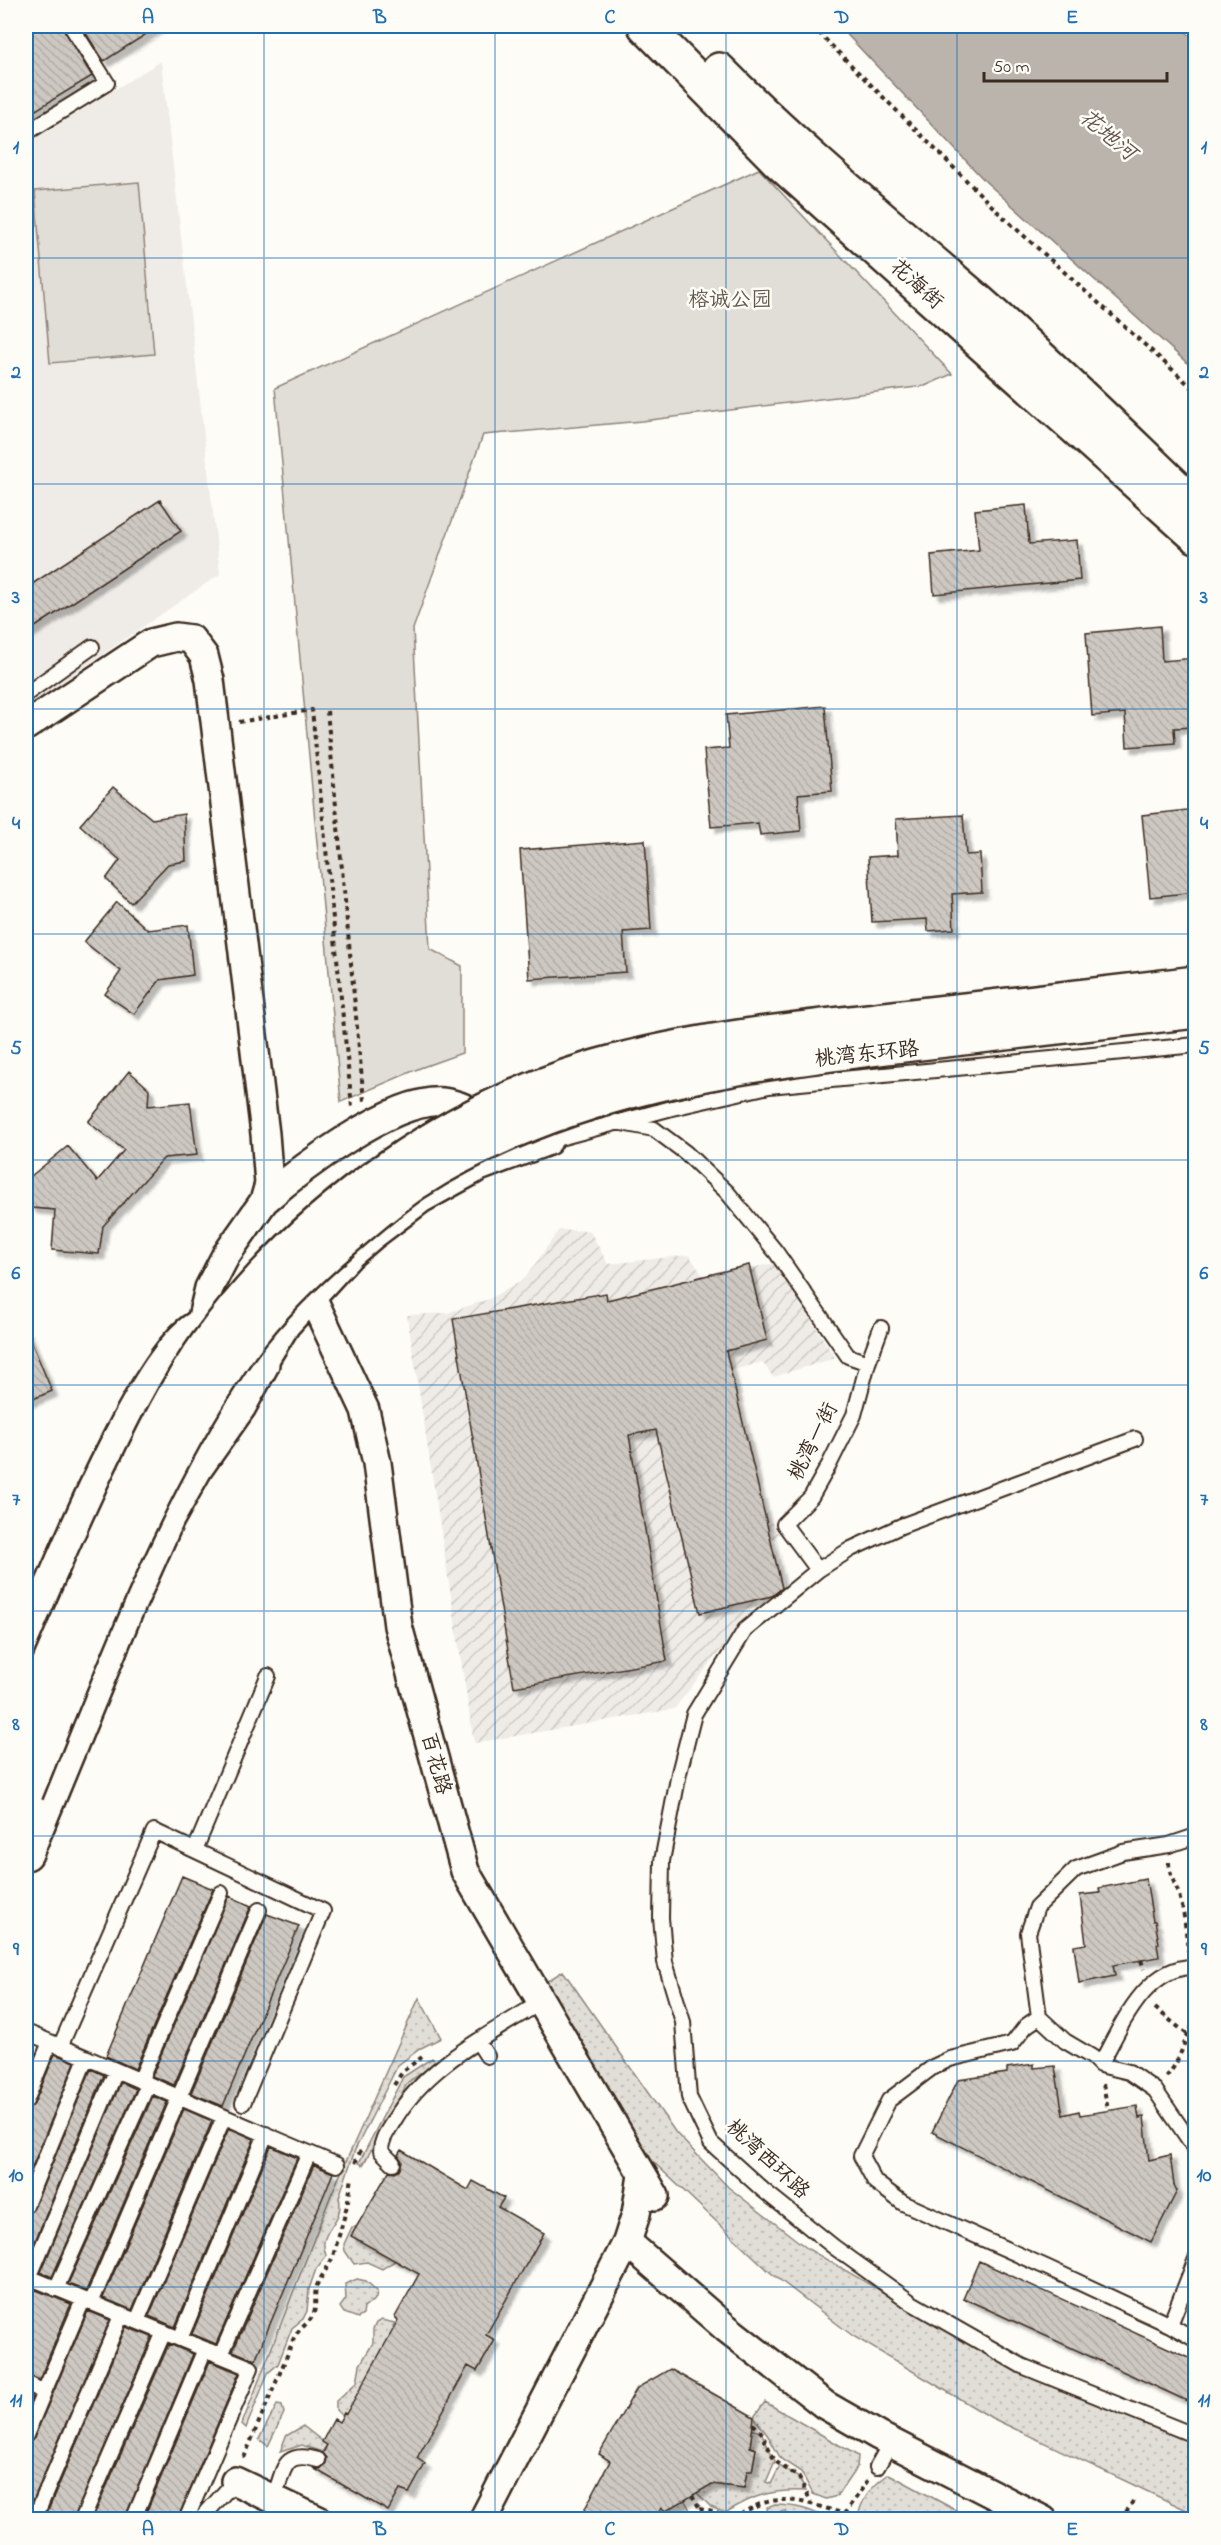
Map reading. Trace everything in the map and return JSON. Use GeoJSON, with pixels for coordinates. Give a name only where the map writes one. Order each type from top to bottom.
{"type":"FeatureCollection","features":[{"type":"Feature","properties":{"kind":"main road","name":"花海街"},"geometry":{"type":"LineString","coordinates":[[645,26],[778,162],[1196,536]]}},
{"type":"Feature","properties":{"kind":"main road","name":"花海街"},"geometry":{"type":"LineString","coordinates":[[675,26],[742,93],[979,302],[1086,400],[1196,506]]}},
{"type":"Feature","properties":{"kind":"main road"},"geometry":{"type":"LineString","coordinates":[[26,1719],[73,1608],[143,1455],[176,1393],[206,1346],[277,1261],[319,1222],[383,1172],[435,1136],[493,1107],[558,1079],[621,1060],[682,1046],[792,1030],[1196,983]]}},
{"type":"Feature","properties":{"kind":"main road"},"geometry":{"type":"LineString","coordinates":[[26,1793],[101,1607],[150,1505],[195,1418],[217,1382],[234,1356],[278,1303],[318,1262],[414,1184],[525,1124],[642,1086],[708,1072],[838,1053],[1196,1011]]}},
{"type":"Feature","properties":{"kind":"main road"},"geometry":{"type":"LineString","coordinates":[[26,1853],[124,1615],[167,1519],[196,1467],[245,1396],[262,1364],[260,1353],[232,1327],[210,1323],[200,1326],[188,1334],[164,1360],[139,1402],[30,1626]]}},
{"type":"Feature","properties":{"kind":"street"},"geometry":{"type":"LineString","coordinates":[[26,726],[151,643],[176,637],[191,639],[204,656],[215,725],[265,1134],[269,1184],[264,1201]]}},
{"type":"Feature","properties":{"kind":"street"},"geometry":{"type":"LineString","coordinates":[[200,1326],[209,1288],[226,1255],[264,1201],[294,1174],[367,1128],[419,1103],[442,1102],[460,1106],[496,1124],[548,1141]]}},
{"type":"Feature","properties":{"kind":"street"},"geometry":{"type":"LineString","coordinates":[[262,1364],[286,1324],[351,1254],[446,1180],[456,1169],[461,1146],[456,1133],[439,1116],[425,1110],[404,1110]]}},
{"type":"Feature","properties":{"kind":"street"},"geometry":{"type":"LineString","coordinates":[[422,1199],[479,1167],[548,1141]]}},
{"type":"Feature","properties":{"kind":"street","name":"百花路"},"geometry":{"type":"LineString","coordinates":[[312,1297],[365,1410],[377,1463],[398,1626],[465,1871],[649,2186],[636,2214],[627,2242]]}},
{"type":"Feature","properties":{"kind":"street"},"geometry":{"type":"LineString","coordinates":[[483,2520],[627,2242],[726,2328],[825,2405],[891,2442],[1043,2520]]}},
{"type":"Feature","properties":{"kind":"street"},"geometry":{"type":"LineString","coordinates":[[236,2481],[318,2520]]}},
{"type":"Feature","properties":{"kind":"lane"},"geometry":{"type":"LineString","coordinates":[[26,133],[107,83],[71,26]]}},
{"type":"Feature","properties":{"kind":"lane"},"geometry":{"type":"LineString","coordinates":[[26,694],[92,647]]}},
{"type":"Feature","properties":{"kind":"lane","name":"桃湾东环路"},"geometry":{"type":"LineString","coordinates":[[548,1141],[616,1122],[769,1086],[1196,1045]]}},
{"type":"Feature","properties":{"kind":"lane"},"geometry":{"type":"LineString","coordinates":[[616,1122],[654,1129],[686,1153],[711,1176],[776,1252],[848,1356],[868,1363]]}},
{"type":"Feature","properties":{"kind":"lane","name":"桃湾一街"},"geometry":{"type":"LineString","coordinates":[[818,1570],[784,1524],[811,1497],[854,1415],[868,1363],[881,1328]]}},
{"type":"Feature","properties":{"kind":"lane"},"geometry":{"type":"LineString","coordinates":[[818,1570],[851,1549],[901,1526],[1135,1439]]}},
{"type":"Feature","properties":{"kind":"lane","name":"桃湾西环路"},"geometry":{"type":"LineString","coordinates":[[818,1570],[745,1630],[694,1714],[679,1773],[662,1861],[661,1918],[665,1962],[683,2022],[689,2097],[711,2143],[807,2226],[912,2303],[1022,2366],[1196,2436]]}},
{"type":"Feature","properties":{"kind":"lane"},"geometry":{"type":"LineString","coordinates":[[195,1850],[268,1676]]}},
{"type":"Feature","properties":{"kind":"lane"},"geometry":{"type":"LineString","coordinates":[[26,2101],[154,1831],[323,1911],[243,2103]]}},
{"type":"Feature","properties":{"kind":"lane"},"geometry":{"type":"LineString","coordinates":[[1196,1836],[1169,1845],[1123,1852],[1076,1869],[1037,1907],[1028,1933],[1039,2017],[1065,2041],[1092,2057],[1100,2066],[1128,2072],[1155,2090],[1196,2150]]}},
{"type":"Feature","properties":{"kind":"lane"},"geometry":{"type":"LineString","coordinates":[[56,2289],[221,1893]]}},
{"type":"Feature","properties":{"kind":"lane"},"geometry":{"type":"LineString","coordinates":[[26,2435],[180,2097],[258,1910]]}},
{"type":"Feature","properties":{"kind":"lane"},"geometry":{"type":"LineString","coordinates":[[1100,2066],[1130,2011],[1154,1980],[1191,1967]]}},
{"type":"Feature","properties":{"kind":"lane"},"geometry":{"type":"LineString","coordinates":[[393,2163],[381,2151],[381,2142],[404,2102],[418,2086],[453,2058],[541,2002]]}},
{"type":"Feature","properties":{"kind":"lane"},"geometry":{"type":"LineString","coordinates":[[1039,2017],[1026,2026],[1012,2044],[950,2059],[933,2067],[889,2100],[861,2156],[875,2182],[903,2203],[1170,2325],[1196,2340]]}},
{"type":"Feature","properties":{"kind":"lane"},"geometry":{"type":"LineString","coordinates":[[26,2032],[337,2165]]}},
{"type":"Feature","properties":{"kind":"lane"},"geometry":{"type":"LineString","coordinates":[[478,2042],[487,2055]]}},
{"type":"Feature","properties":{"kind":"lane"},"geometry":{"type":"LineString","coordinates":[[26,2205],[86,2058]]}},
{"type":"Feature","properties":{"kind":"lane"},"geometry":{"type":"LineString","coordinates":[[116,2071],[27,2277],[251,2367],[186,2520]]}},
{"type":"Feature","properties":{"kind":"lane"},"geometry":{"type":"LineString","coordinates":[[137,2322],[224,2117]]}},
{"type":"Feature","properties":{"kind":"lane"},"geometry":{"type":"LineString","coordinates":[[180,2339],[266,2134]]}},
{"type":"Feature","properties":{"kind":"lane"},"geometry":{"type":"LineString","coordinates":[[221,2355],[309,2153]]}},
{"type":"Feature","properties":{"kind":"lane"},"geometry":{"type":"LineString","coordinates":[[1170,2325],[1196,2259]]}},
{"type":"Feature","properties":{"kind":"lane"},"geometry":{"type":"LineString","coordinates":[[34,2520],[121,2316]]}},
{"type":"Feature","properties":{"kind":"lane"},"geometry":{"type":"LineString","coordinates":[[82,2520],[164,2332]]}},
{"type":"Feature","properties":{"kind":"lane"},"geometry":{"type":"LineString","coordinates":[[133,2520],[205,2349]]}},
{"type":"Feature","properties":{"kind":"lane"},"geometry":{"type":"LineString","coordinates":[[26,2383],[44,2392]]}},
{"type":"Feature","properties":{"kind":"lane"},"geometry":{"type":"LineString","coordinates":[[877,2467],[891,2442]]}},
{"type":"Feature","properties":{"kind":"lane"},"geometry":{"type":"LineString","coordinates":[[273,2498],[290,2459],[302,2455],[318,2460]]}},
{"type":"Feature","properties":{"kind":"lane"},"geometry":{"type":"LineString","coordinates":[[200,2520],[236,2481]]}},
{"type":"Feature","properties":{"kind":"path"},"geometry":{"type":"LineString","coordinates":[[812,26],[1001,215],[1196,391]]}},
{"type":"Feature","properties":{"kind":"path"},"geometry":{"type":"LineString","coordinates":[[215,725],[312,710],[351,1097]]}},
{"type":"Feature","properties":{"kind":"path"},"geometry":{"type":"LineString","coordinates":[[327,711],[367,1128]]}},
{"type":"Feature","properties":{"kind":"path"},"geometry":{"type":"LineString","coordinates":[[1169,1845],[1169,1872],[1184,1914],[1191,1967]]}},
{"type":"Feature","properties":{"kind":"path"},"geometry":{"type":"LineString","coordinates":[[1141,1997],[1187,2034]]}},
{"type":"Feature","properties":{"kind":"path"},"geometry":{"type":"LineString","coordinates":[[1155,2090],[1178,2063],[1187,2034],[1196,2020]]}},
{"type":"Feature","properties":{"kind":"path"},"geometry":{"type":"LineString","coordinates":[[390,2091],[403,2071],[429,2052]]}},
{"type":"Feature","properties":{"kind":"path"},"geometry":{"type":"LineString","coordinates":[[1100,2066],[1107,2110]]}},
{"type":"Feature","properties":{"kind":"path"},"geometry":{"type":"LineString","coordinates":[[236,2481],[271,2392],[290,2352],[293,2339],[297,2331],[312,2318],[317,2304],[316,2290],[333,2257],[336,2240],[349,2204],[354,2168],[363,2144]]}},
{"type":"Feature","properties":{"kind":"path"},"geometry":{"type":"LineString","coordinates":[[753,2424],[761,2432],[775,2461],[799,2478],[811,2503]]}},
{"type":"Feature","properties":{"kind":"path"},"geometry":{"type":"LineString","coordinates":[[845,2514],[877,2467]]}},
{"type":"Feature","properties":{"kind":"path"},"geometry":{"type":"LineString","coordinates":[[692,2495],[703,2520]]}},
{"type":"Feature","properties":{"kind":"path"},"geometry":{"type":"LineString","coordinates":[[1121,2520],[1135,2498]]}},
{"type":"Feature","properties":{"kind":"path"},"geometry":{"type":"LineString","coordinates":[[733,2520],[757,2504],[773,2499],[792,2499],[845,2514]]}},
{"type":"Feature","properties":{"kind":"path"},"geometry":{"type":"LineString","coordinates":[[757,2504],[764,2520]]}},
{"type":"Feature","properties":{"kind":"path"},"geometry":{"type":"LineString","coordinates":[[686,2520],[700,2509]]}},
{"type":"Feature","properties":{"kind":"path"},"geometry":{"type":"LineString","coordinates":[[700,2509],[717,2513],[725,2520]]}},
{"type":"Feature","properties":{"kind":"path"},"geometry":{"type":"LineString","coordinates":[[845,2514],[847,2520]]}},
{"type":"Feature","properties":{"kind":"shaded area"},"geometry":{"type":"Polygon","coordinates":[[[161,61],[220,574],[26,707],[26,144],[161,61]]]}},
{"type":"Feature","properties":{"kind":"shaded area"},"geometry":{"type":"Polygon","coordinates":[[[559,1230],[590,1231],[608,1264],[689,1255],[704,1277],[776,1263],[835,1358],[773,1377],[762,1362],[699,1380],[733,1468],[779,1534],[748,1562],[757,1604],[674,1709],[474,1743],[407,1315],[447,1313],[489,1299],[525,1278],[559,1230]]]}},
{"type":"Feature","properties":{"kind":"green space","name":"榕诚公园"},"geometry":{"type":"Polygon","coordinates":[[[759,169],[952,374],[925,386],[642,421],[483,435],[413,629],[430,949],[462,966],[462,1053],[420,1068],[341,1102],[275,388],[759,169]]]}},
{"type":"Feature","properties":{"kind":"green space"},"geometry":{"type":"Polygon","coordinates":[[[139,182],[154,354],[50,363],[35,191],[139,182]]]}},
{"type":"Feature","properties":{"kind":"green space"},"geometry":{"type":"Polygon","coordinates":[[[563,1971],[676,2133],[728,2187],[808,2249],[935,2322],[1195,2442],[1195,2514],[992,2418],[853,2336],[771,2273],[647,2156],[532,1991],[563,1971]]]}},
{"type":"Feature","properties":{"kind":"green space"},"geometry":{"type":"Polygon","coordinates":[[[419,1998],[441,2038],[421,2048],[398,2065],[355,2150],[339,2197],[337,2217],[324,2242],[326,2256],[316,2269],[309,2289],[307,2311],[303,2319],[292,2328],[278,2364],[268,2373],[246,2428],[242,2424],[331,2195],[419,1998]]]}},
{"type":"Feature","properties":{"kind":"green space"},"geometry":{"type":"Polygon","coordinates":[[[432,2058],[437,2063],[408,2082],[363,2165],[359,2163],[403,2077],[432,2058]]]}},
{"type":"Feature","properties":{"kind":"green space"},"geometry":{"type":"Polygon","coordinates":[[[352,2227],[356,2227],[395,2261],[382,2269],[367,2262],[354,2264],[345,2251],[344,2244],[352,2227]]]}},
{"type":"Feature","properties":{"kind":"green space"},"geometry":{"type":"Polygon","coordinates":[[[357,2279],[366,2281],[377,2291],[376,2298],[364,2308],[363,2315],[358,2318],[344,2313],[340,2307],[346,2299],[345,2284],[357,2279]]]}},
{"type":"Feature","properties":{"kind":"green space"},"geometry":{"type":"Polygon","coordinates":[[[381,2320],[395,2323],[393,2327],[400,2331],[371,2371],[351,2417],[344,2413],[342,2416],[336,2410],[336,2401],[357,2382],[360,2365],[373,2343],[373,2329],[381,2320]]]}},
{"type":"Feature","properties":{"kind":"green space"},"geometry":{"type":"Polygon","coordinates":[[[765,2402],[858,2456],[857,2467],[837,2496],[826,2499],[813,2494],[801,2472],[781,2459],[754,2417],[765,2402]]]}},
{"type":"Feature","properties":{"kind":"green space"},"geometry":{"type":"Polygon","coordinates":[[[277,2405],[282,2406],[284,2413],[268,2446],[259,2439],[277,2405]]]}},
{"type":"Feature","properties":{"kind":"green space"},"geometry":{"type":"Polygon","coordinates":[[[303,2426],[327,2445],[322,2452],[302,2445],[280,2452],[286,2436],[303,2426]]]}},
{"type":"Feature","properties":{"kind":"green space"},"geometry":{"type":"Polygon","coordinates":[[[752,2429],[761,2432],[775,2461],[766,2482],[771,2484],[780,2466],[799,2478],[806,2491],[773,2492],[745,2502],[725,2513],[711,2507],[697,2493],[716,2467],[719,2485],[744,2488],[747,2471],[752,2470],[756,2449],[750,2447],[752,2429]]]}},
{"type":"Feature","properties":{"kind":"green space"},"geometry":{"type":"Polygon","coordinates":[[[889,2474],[972,2519],[858,2519],[861,2505],[868,2493],[889,2474]]]}},
{"type":"Feature","properties":{"kind":"green space"},"geometry":{"type":"Polygon","coordinates":[[[682,2495],[691,2512],[680,2519],[655,2520],[661,2508],[682,2495]]]}},
{"type":"Feature","properties":{"kind":"green space"},"geometry":{"type":"Polygon","coordinates":[[[775,2505],[802,2508],[827,2519],[782,2519],[788,2516],[786,2511],[768,2515],[767,2508],[775,2505]]]}},
{"type":"Feature","properties":{"kind":"water","name":"花地河"},"geometry":{"type":"Polygon","coordinates":[[[839,26],[1178,26],[1195,39],[1195,370],[986,182],[839,26]]]}},
{"type":"Feature","properties":{"kind":"building"},"geometry":{"type":"Polygon","coordinates":[[[26,26],[62,26],[92,76],[26,116],[26,26]]]}},
{"type":"Feature","properties":{"kind":"building"},"geometry":{"type":"Polygon","coordinates":[[[81,26],[159,26],[104,61],[81,26]]]}},
{"type":"Feature","properties":{"kind":"building"},"geometry":{"type":"Polygon","coordinates":[[[160,500],[181,531],[26,633],[26,588],[160,500]]]}},
{"type":"Feature","properties":{"kind":"building"},"geometry":{"type":"Polygon","coordinates":[[[1026,505],[1029,544],[1077,540],[1080,580],[934,594],[931,555],[979,550],[975,510],[1026,505]]]}},
{"type":"Feature","properties":{"kind":"building"},"geometry":{"type":"Polygon","coordinates":[[[1160,626],[1162,661],[1196,658],[1196,727],[1174,728],[1175,743],[1127,747],[1125,713],[1092,716],[1086,633],[1160,626]]]}},
{"type":"Feature","properties":{"kind":"building"},"geometry":{"type":"Polygon","coordinates":[[[825,706],[832,791],[798,794],[801,831],[760,835],[758,823],[711,827],[704,750],[729,748],[726,715],[825,706]]]}},
{"type":"Feature","properties":{"kind":"building"},"geometry":{"type":"Polygon","coordinates":[[[113,787],[152,819],[184,814],[186,861],[168,864],[131,903],[106,879],[120,860],[80,825],[113,787]]]}},
{"type":"Feature","properties":{"kind":"building"},"geometry":{"type":"Polygon","coordinates":[[[1196,809],[1196,892],[1150,897],[1142,815],[1196,809]]]}},
{"type":"Feature","properties":{"kind":"building"},"geometry":{"type":"Polygon","coordinates":[[[963,815],[966,855],[980,854],[982,892],[952,894],[954,929],[928,931],[927,919],[872,922],[868,857],[898,855],[896,819],[963,815]]]}},
{"type":"Feature","properties":{"kind":"building"},"geometry":{"type":"Polygon","coordinates":[[[645,840],[651,930],[623,932],[626,972],[529,979],[520,850],[645,840]]]}},
{"type":"Feature","properties":{"kind":"building"},"geometry":{"type":"Polygon","coordinates":[[[117,902],[148,930],[188,925],[193,975],[160,980],[134,1014],[105,994],[121,971],[84,942],[117,902]]]}},
{"type":"Feature","properties":{"kind":"building"},"geometry":{"type":"Polygon","coordinates":[[[129,1071],[149,1089],[148,1106],[190,1102],[197,1155],[164,1158],[103,1226],[99,1254],[52,1250],[55,1210],[32,1208],[26,1199],[26,1180],[68,1146],[97,1181],[124,1150],[88,1122],[129,1071]]]}},
{"type":"Feature","properties":{"kind":"building"},"geometry":{"type":"Polygon","coordinates":[[[749,1265],[767,1340],[726,1351],[782,1588],[772,1596],[700,1613],[656,1430],[629,1435],[667,1661],[514,1687],[453,1319],[606,1293],[607,1300],[749,1265]]]}},
{"type":"Feature","properties":{"kind":"building"},"geometry":{"type":"Polygon","coordinates":[[[26,1329],[52,1391],[26,1402],[26,1329]]]}},
{"type":"Feature","properties":{"kind":"building"},"geometry":{"type":"Polygon","coordinates":[[[182,1876],[213,1889],[135,2069],[106,2056],[182,1876]]]}},
{"type":"Feature","properties":{"kind":"building"},"geometry":{"type":"Polygon","coordinates":[[[1146,1879],[1159,1943],[1157,1944],[1159,1957],[1113,1965],[1115,1976],[1079,1983],[1074,1946],[1086,1944],[1080,1895],[1100,1893],[1099,1888],[1146,1879]]]}},
{"type":"Feature","properties":{"kind":"building"},"geometry":{"type":"Polygon","coordinates":[[[229,1896],[251,1906],[174,2085],[152,2076],[229,1896]]]}},
{"type":"Feature","properties":{"kind":"building"},"geometry":{"type":"Polygon","coordinates":[[[267,1914],[299,1926],[223,2106],[191,2093],[267,1914]]]}},
{"type":"Feature","properties":{"kind":"building"},"geometry":{"type":"Polygon","coordinates":[[[26,2049],[36,2053],[26,2078],[26,2049]]]}},
{"type":"Feature","properties":{"kind":"building"},"geometry":{"type":"Polygon","coordinates":[[[55,2054],[75,2062],[26,2182],[26,2110],[34,2104],[55,2054]]]}},
{"type":"Feature","properties":{"kind":"building"},"geometry":{"type":"Polygon","coordinates":[[[1034,2064],[1034,2068],[1055,2066],[1063,2115],[1079,2111],[1080,2115],[1137,2106],[1139,2118],[1144,2117],[1149,2160],[1170,2155],[1177,2191],[1151,2242],[932,2132],[958,2080],[1007,2073],[1007,2068],[1034,2064]]]}},
{"type":"Feature","properties":{"kind":"building"},"geometry":{"type":"Polygon","coordinates":[[[91,2069],[104,2075],[26,2263],[26,2214],[34,2208],[91,2069]]]}},
{"type":"Feature","properties":{"kind":"building"},"geometry":{"type":"Polygon","coordinates":[[[121,2082],[136,2089],[52,2277],[41,2272],[121,2082]]]}},
{"type":"Feature","properties":{"kind":"building"},"geometry":{"type":"Polygon","coordinates":[[[153,2096],[167,2102],[86,2291],[68,2284],[153,2096]]]}},
{"type":"Feature","properties":{"kind":"building"},"geometry":{"type":"Polygon","coordinates":[[[184,2109],[212,2121],[132,2310],[103,2298],[184,2109]]]}},
{"type":"Feature","properties":{"kind":"building"},"geometry":{"type":"Polygon","coordinates":[[[229,2128],[254,2139],[175,2327],[149,2316],[229,2128]]]}},
{"type":"Feature","properties":{"kind":"building"},"geometry":{"type":"Polygon","coordinates":[[[271,2146],[297,2158],[216,2344],[192,2334],[271,2146]]]}},
{"type":"Feature","properties":{"kind":"building"},"geometry":{"type":"Polygon","coordinates":[[[401,2150],[468,2190],[473,2181],[504,2198],[498,2207],[544,2233],[486,2335],[495,2340],[477,2371],[468,2366],[417,2458],[425,2464],[409,2493],[400,2490],[388,2511],[313,2468],[320,2469],[325,2466],[327,2458],[323,2453],[327,2445],[322,2442],[334,2419],[339,2422],[344,2413],[346,2414],[394,2328],[398,2320],[395,2317],[419,2274],[351,2236],[389,2171],[395,2172],[400,2169],[402,2161],[398,2155],[401,2150]]]}},
{"type":"Feature","properties":{"kind":"building"},"geometry":{"type":"Polygon","coordinates":[[[314,2165],[333,2173],[255,2360],[233,2351],[314,2165]]]}},
{"type":"Feature","properties":{"kind":"building"},"geometry":{"type":"Polygon","coordinates":[[[979,2261],[1196,2361],[1196,2405],[963,2298],[979,2261]]]}},
{"type":"Feature","properties":{"kind":"building"},"geometry":{"type":"Polygon","coordinates":[[[26,2286],[71,2304],[39,2380],[26,2374],[26,2286]]]}},
{"type":"Feature","properties":{"kind":"building"},"geometry":{"type":"Polygon","coordinates":[[[88,2311],[110,2320],[26,2517],[26,2444],[34,2438],[88,2311]]]}},
{"type":"Feature","properties":{"kind":"building"},"geometry":{"type":"Polygon","coordinates":[[[126,2327],[152,2337],[73,2520],[44,2520],[126,2327]]]}},
{"type":"Feature","properties":{"kind":"building"},"geometry":{"type":"Polygon","coordinates":[[[169,2344],[193,2354],[124,2520],[92,2520],[169,2344]]]}},
{"type":"Feature","properties":{"kind":"building"},"geometry":{"type":"Polygon","coordinates":[[[210,2361],[239,2373],[177,2520],[143,2520],[210,2361]]]}},
{"type":"Feature","properties":{"kind":"building"},"geometry":{"type":"Polygon","coordinates":[[[670,2369],[754,2417],[750,2447],[756,2449],[752,2471],[747,2471],[744,2488],[712,2484],[666,2511],[661,2508],[655,2520],[579,2520],[610,2461],[599,2454],[637,2388],[670,2369]]]}},
{"type":"Feature","properties":{"kind":"building"},"geometry":{"type":"Polygon","coordinates":[[[26,2393],[32,2396],[26,2413],[26,2393]]]}}]}
